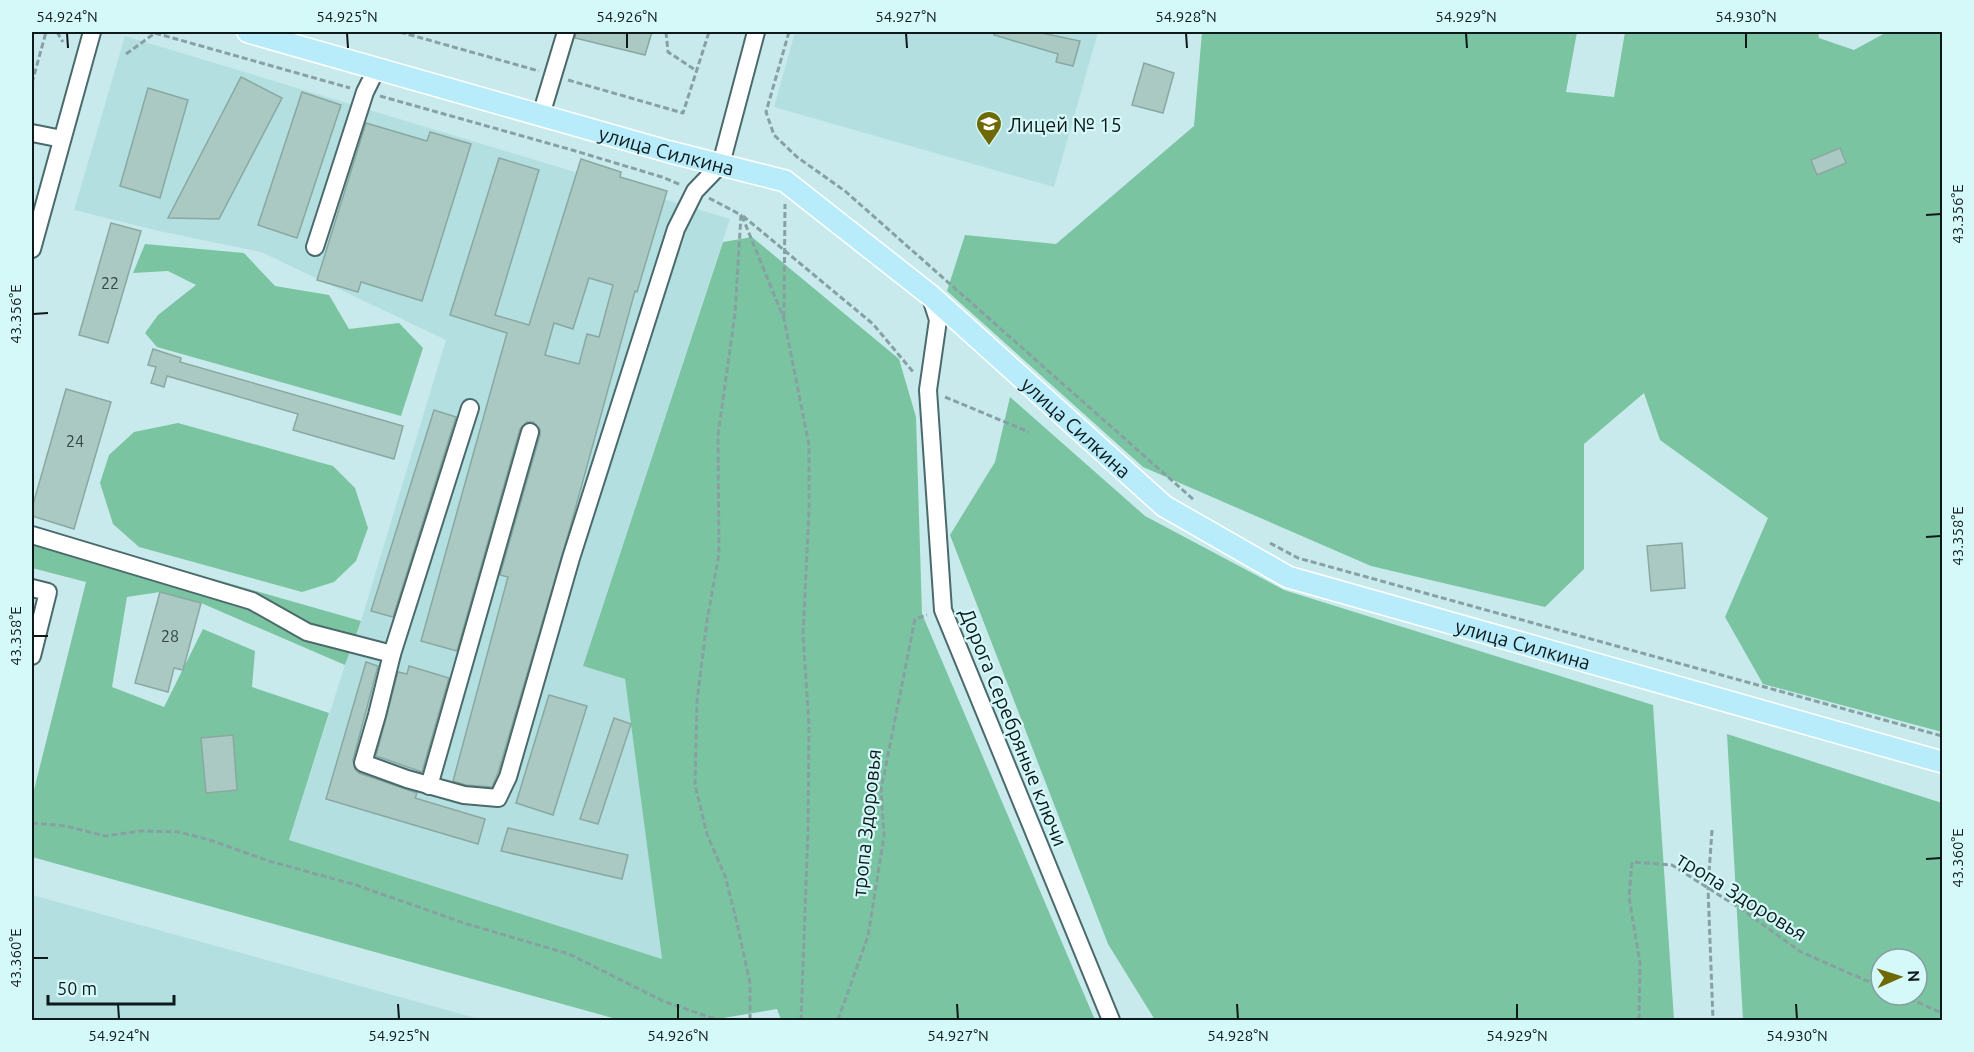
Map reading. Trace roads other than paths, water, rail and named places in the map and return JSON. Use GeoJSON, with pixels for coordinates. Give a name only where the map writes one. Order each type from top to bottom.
{"type":"FeatureCollection","features":[{"type":"Feature","properties":{"kind":"main road","name":"улица Силкина"},"geometry":{"type":"LineString","coordinates":[[248,32],[670,152],[785,181],[930,296],[1164,506],[1288,577],[1942,762]]}},
{"type":"Feature","properties":{"kind":"street"},"geometry":{"type":"LineString","coordinates":[[32,248],[92,32]]}},
{"type":"Feature","properties":{"kind":"street"},"geometry":{"type":"LineString","coordinates":[[541,115],[566,32]]}},
{"type":"Feature","properties":{"kind":"street"},"geometry":{"type":"LineString","coordinates":[[470,408],[392,654],[363,763],[429,786],[464,795],[498,798],[508,777],[571,558],[676,229],[695,191],[721,164],[756,32]]}},
{"type":"Feature","properties":{"kind":"street"},"geometry":{"type":"LineString","coordinates":[[315,247],[365,92],[377,68]]}},
{"type":"Feature","properties":{"kind":"street"},"geometry":{"type":"LineString","coordinates":[[32,133],[62,139]]}},
{"type":"Feature","properties":{"kind":"street","name":"Дорога Серебряные ключи"},"geometry":{"type":"LineString","coordinates":[[930,296],[938,320],[928,390],[943,610],[1112,1020]]}},
{"type":"Feature","properties":{"kind":"street"},"geometry":{"type":"LineString","coordinates":[[429,786],[530,432]]}},
{"type":"Feature","properties":{"kind":"street"},"geometry":{"type":"LineString","coordinates":[[32,535],[252,601],[307,632],[392,654]]}},
{"type":"Feature","properties":{"kind":"street"},"geometry":{"type":"LineString","coordinates":[[32,588],[48,592],[32,656]]}},
{"type":"Feature","properties":{"kind":"place","name":"Лицей № 15"},"geometry":{"type":"Point","coordinates":[989,147]}}]}
